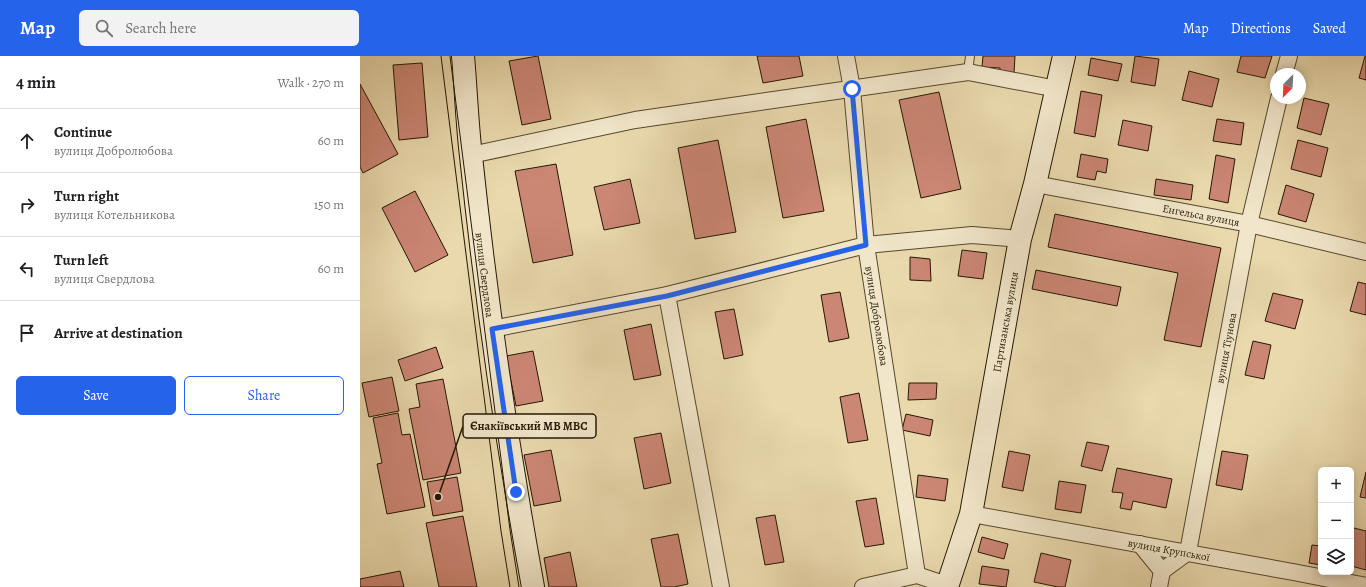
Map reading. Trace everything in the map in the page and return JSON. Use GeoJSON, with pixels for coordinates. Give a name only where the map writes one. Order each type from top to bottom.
{"type":"FeatureCollection","features":[{"type":"Feature","properties":{"kind":"street","name":"вулиця Свердлова"},"geometry":{"type":"LineString","coordinates":[[463,56],[471,155],[492,329],[516,492],[533,587]]}},
{"type":"Feature","properties":{"kind":"street","name":"вулиця Добролюбова"},"geometry":{"type":"LineString","coordinates":[[846,56],[852,89],[866,245],[916,575]]}},
{"type":"Feature","properties":{"kind":"street","name":"Партизанська вулиця"},"geometry":{"type":"LineString","coordinates":[[947,586],[971,514],[1020,239],[1035,184],[1064,56]]}},
{"type":"Feature","properties":{"kind":"street"},"geometry":{"type":"LineString","coordinates":[[1285,68],[1288,56]]}},
{"type":"Feature","properties":{"kind":"street"},"geometry":{"type":"LineString","coordinates":[[471,155],[635,120],[968,72],[1057,89]]}},
{"type":"Feature","properties":{"kind":"street","name":"вулиця Тіунова"},"geometry":{"type":"LineString","coordinates":[[1188,552],[1249,224],[1278,104]]}},
{"type":"Feature","properties":{"kind":"street","name":"Енгельса вулиця"},"geometry":{"type":"LineString","coordinates":[[1035,184],[1249,224],[1366,252]]}},
{"type":"Feature","properties":{"kind":"street"},"geometry":{"type":"LineString","coordinates":[[492,329],[667,296],[866,245],[972,235],[1020,239]]}},
{"type":"Feature","properties":{"kind":"street"},"geometry":{"type":"LineString","coordinates":[[667,296],[721,587]]}},
{"type":"Feature","properties":{"kind":"street","name":"вулиця Крупської"},"geometry":{"type":"LineString","coordinates":[[971,514],[1188,552],[1366,586]]}},
{"type":"Feature","properties":{"kind":"street"},"geometry":{"type":"LineString","coordinates":[[1140,544],[1162,571]]}},
{"type":"Feature","properties":{"kind":"street"},"geometry":{"type":"LineString","coordinates":[[1159,587],[1162,571],[1188,552]]}},
{"type":"Feature","properties":{"kind":"street"},"geometry":{"type":"LineString","coordinates":[[863,587],[916,575],[947,586]]}},
{"type":"Feature","properties":{"kind":"lane"},"geometry":{"type":"LineString","coordinates":[[968,72],[970,56]]}},
{"type":"Feature","properties":{"kind":"building"},"geometry":{"type":"Polygon","coordinates":[[[538,56],[551,119],[522,125],[509,61],[538,56]]]}},
{"type":"Feature","properties":{"kind":"building"},"geometry":{"type":"Polygon","coordinates":[[[757,56],[799,56],[803,76],[763,83],[757,56]]]}},
{"type":"Feature","properties":{"kind":"building"},"geometry":{"type":"Polygon","coordinates":[[[983,56],[1015,56],[1014,73],[1000,72],[1000,68],[982,67],[983,56]]]}},
{"type":"Feature","properties":{"kind":"building"},"geometry":{"type":"Polygon","coordinates":[[[1135,56],[1159,59],[1155,86],[1131,82],[1135,56]]]}},
{"type":"Feature","properties":{"kind":"building"},"geometry":{"type":"Polygon","coordinates":[[[1241,56],[1272,56],[1265,78],[1237,72],[1241,56]]]}},
{"type":"Feature","properties":{"kind":"building"},"geometry":{"type":"Polygon","coordinates":[[[1366,56],[1366,80],[1359,78],[1366,56]]]}},
{"type":"Feature","properties":{"kind":"building"},"geometry":{"type":"Polygon","coordinates":[[[1091,58],[1122,64],[1118,81],[1088,75],[1091,58]]]}},
{"type":"Feature","properties":{"kind":"building"},"geometry":{"type":"Polygon","coordinates":[[[422,63],[428,137],[399,140],[393,65],[422,63]]]}},
{"type":"Feature","properties":{"kind":"building"},"geometry":{"type":"Polygon","coordinates":[[[1189,71],[1219,79],[1212,107],[1182,100],[1189,71]]]}},
{"type":"Feature","properties":{"kind":"building"},"geometry":{"type":"Polygon","coordinates":[[[360,84],[398,154],[363,173],[360,167],[360,84]]]}},
{"type":"Feature","properties":{"kind":"building"},"geometry":{"type":"Polygon","coordinates":[[[1081,91],[1102,95],[1095,137],[1074,133],[1081,91]]]}},
{"type":"Feature","properties":{"kind":"building"},"geometry":{"type":"Polygon","coordinates":[[[939,92],[961,189],[921,198],[899,100],[939,92]]]}},
{"type":"Feature","properties":{"kind":"building"},"geometry":{"type":"Polygon","coordinates":[[[1306,98],[1329,104],[1321,135],[1297,128],[1303,104],[1306,104],[1306,98]]]}},
{"type":"Feature","properties":{"kind":"building"},"geometry":{"type":"Polygon","coordinates":[[[806,119],[824,211],[783,218],[766,127],[806,119]]]}},
{"type":"Feature","properties":{"kind":"building"},"geometry":{"type":"Polygon","coordinates":[[[1217,119],[1244,123],[1241,145],[1213,141],[1217,119]]]}},
{"type":"Feature","properties":{"kind":"building"},"geometry":{"type":"Polygon","coordinates":[[[1123,120],[1152,126],[1148,151],[1118,145],[1123,120]]]}},
{"type":"Feature","properties":{"kind":"building"},"geometry":{"type":"Polygon","coordinates":[[[718,140],[736,232],[695,239],[678,148],[718,140]]]}},
{"type":"Feature","properties":{"kind":"building"},"geometry":{"type":"Polygon","coordinates":[[[1298,140],[1328,148],[1321,177],[1291,169],[1298,140]]]}},
{"type":"Feature","properties":{"kind":"building"},"geometry":{"type":"Polygon","coordinates":[[[1081,154],[1108,159],[1106,173],[1097,171],[1095,180],[1077,177],[1081,154]]]}},
{"type":"Feature","properties":{"kind":"building"},"geometry":{"type":"Polygon","coordinates":[[[1216,155],[1235,159],[1228,203],[1209,199],[1216,155]]]}},
{"type":"Feature","properties":{"kind":"building"},"geometry":{"type":"Polygon","coordinates":[[[556,164],[573,255],[533,263],[515,171],[556,164]]]}},
{"type":"Feature","properties":{"kind":"building"},"geometry":{"type":"Polygon","coordinates":[[[630,179],[640,223],[604,230],[594,187],[630,179]]]}},
{"type":"Feature","properties":{"kind":"building"},"geometry":{"type":"Polygon","coordinates":[[[1156,179],[1193,185],[1191,200],[1154,195],[1156,179]]]}},
{"type":"Feature","properties":{"kind":"building"},"geometry":{"type":"Polygon","coordinates":[[[1286,185],[1314,194],[1306,222],[1278,214],[1286,185]]]}},
{"type":"Feature","properties":{"kind":"building"},"geometry":{"type":"Polygon","coordinates":[[[415,191],[448,255],[415,272],[382,208],[415,191]]]}},
{"type":"Feature","properties":{"kind":"building"},"geometry":{"type":"Polygon","coordinates":[[[1055,214],[1221,248],[1201,347],[1164,340],[1178,273],[1048,247],[1055,214]]]}},
{"type":"Feature","properties":{"kind":"building"},"geometry":{"type":"Polygon","coordinates":[[[962,250],[987,253],[983,279],[958,276],[962,250]]]}},
{"type":"Feature","properties":{"kind":"building"},"geometry":{"type":"Polygon","coordinates":[[[910,257],[930,259],[931,281],[910,280],[910,257]]]}},
{"type":"Feature","properties":{"kind":"building"},"geometry":{"type":"Polygon","coordinates":[[[1036,270],[1121,287],[1117,306],[1032,289],[1036,270]]]}},
{"type":"Feature","properties":{"kind":"building"},"geometry":{"type":"Polygon","coordinates":[[[1358,282],[1366,284],[1366,315],[1350,311],[1358,282]]]}},
{"type":"Feature","properties":{"kind":"building"},"geometry":{"type":"Polygon","coordinates":[[[840,292],[849,338],[829,342],[821,295],[840,292]]]}},
{"type":"Feature","properties":{"kind":"building"},"geometry":{"type":"Polygon","coordinates":[[[1273,293],[1303,300],[1295,329],[1265,321],[1273,293]]]}},
{"type":"Feature","properties":{"kind":"building"},"geometry":{"type":"Polygon","coordinates":[[[734,309],[743,355],[724,359],[715,312],[734,309]]]}},
{"type":"Feature","properties":{"kind":"building"},"geometry":{"type":"Polygon","coordinates":[[[651,324],[661,375],[634,380],[624,330],[651,324]]]}},
{"type":"Feature","properties":{"kind":"building"},"geometry":{"type":"Polygon","coordinates":[[[1253,341],[1271,345],[1264,379],[1245,375],[1253,341]]]}},
{"type":"Feature","properties":{"kind":"building"},"geometry":{"type":"Polygon","coordinates":[[[436,347],[443,368],[405,381],[398,360],[436,347]]]}},
{"type":"Feature","properties":{"kind":"building"},"geometry":{"type":"Polygon","coordinates":[[[533,351],[543,401],[516,406],[506,356],[533,351]]]}},
{"type":"Feature","properties":{"kind":"building"},"geometry":{"type":"Polygon","coordinates":[[[392,377],[399,411],[369,417],[362,383],[392,377]]]}},
{"type":"Feature","properties":{"kind":"building"},"geometry":{"type":"Polygon","coordinates":[[[443,379],[461,473],[423,480],[409,409],[420,407],[416,384],[443,379]]]}},
{"type":"Feature","properties":{"kind":"building"},"geometry":{"type":"Polygon","coordinates":[[[909,383],[937,383],[936,399],[908,400],[909,383]]]}},
{"type":"Feature","properties":{"kind":"building"},"geometry":{"type":"Polygon","coordinates":[[[859,393],[868,440],[848,443],[840,397],[859,393]]]}},
{"type":"Feature","properties":{"kind":"building"},"geometry":{"type":"Polygon","coordinates":[[[398,413],[402,435],[410,434],[425,507],[387,514],[377,464],[382,463],[373,418],[398,413]]]}},
{"type":"Feature","properties":{"kind":"building"},"geometry":{"type":"Polygon","coordinates":[[[906,414],[933,420],[930,436],[902,430],[906,414]]]}},
{"type":"Feature","properties":{"kind":"building"},"geometry":{"type":"Polygon","coordinates":[[[661,433],[671,483],[644,489],[634,438],[661,433]]]}},
{"type":"Feature","properties":{"kind":"building"},"geometry":{"type":"Polygon","coordinates":[[[1087,442],[1109,446],[1102,471],[1081,466],[1087,442]]]}},
{"type":"Feature","properties":{"kind":"building"},"geometry":{"type":"Polygon","coordinates":[[[551,450],[561,501],[534,506],[524,455],[551,450]]]}},
{"type":"Feature","properties":{"kind":"building"},"geometry":{"type":"Polygon","coordinates":[[[1009,451],[1030,455],[1023,491],[1002,487],[1009,451]]]}},
{"type":"Feature","properties":{"kind":"building"},"geometry":{"type":"Polygon","coordinates":[[[1222,451],[1248,455],[1242,490],[1216,485],[1222,451]]]}},
{"type":"Feature","properties":{"kind":"building"},"geometry":{"type":"Polygon","coordinates":[[[1117,468],[1172,479],[1166,508],[1133,501],[1131,510],[1120,508],[1123,493],[1112,492],[1117,468]]]}},
{"type":"Feature","properties":{"kind":"building"},"geometry":{"type":"Polygon","coordinates":[[[1366,472],[1366,498],[1360,497],[1366,472]]]}},
{"type":"Feature","properties":{"kind":"building"},"geometry":{"type":"Polygon","coordinates":[[[918,475],[948,479],[945,501],[916,497],[918,475]]]}},
{"type":"Feature","properties":{"kind":"building"},"geometry":{"type":"Polygon","coordinates":[[[457,477],[463,511],[433,516],[427,482],[457,477]]]}},
{"type":"Feature","properties":{"kind":"building"},"geometry":{"type":"Polygon","coordinates":[[[1059,481],[1086,485],[1081,513],[1055,509],[1059,481]]]}},
{"type":"Feature","properties":{"kind":"building"},"geometry":{"type":"Polygon","coordinates":[[[876,498],[884,544],[865,547],[856,501],[876,498]]]}},
{"type":"Feature","properties":{"kind":"building"},"geometry":{"type":"Polygon","coordinates":[[[775,515],[784,562],[765,565],[756,518],[775,515]]]}},
{"type":"Feature","properties":{"kind":"building"},"geometry":{"type":"Polygon","coordinates":[[[463,516],[477,587],[439,587],[426,523],[463,516]]]}},
{"type":"Feature","properties":{"kind":"building"},"geometry":{"type":"Polygon","coordinates":[[[1354,528],[1366,531],[1366,570],[1354,567],[1354,528]]]}},
{"type":"Feature","properties":{"kind":"building"},"geometry":{"type":"Polygon","coordinates":[[[678,534],[688,584],[674,587],[661,587],[651,539],[678,534]]]}},
{"type":"Feature","properties":{"kind":"building"},"geometry":{"type":"Polygon","coordinates":[[[982,537],[1008,544],[1004,559],[978,552],[982,537]]]}},
{"type":"Feature","properties":{"kind":"building"},"geometry":{"type":"Polygon","coordinates":[[[1312,545],[1318,546],[1318,564],[1309,563],[1312,545]]]}},
{"type":"Feature","properties":{"kind":"building"},"geometry":{"type":"Polygon","coordinates":[[[570,552],[577,587],[549,587],[544,558],[570,552]]]}},
{"type":"Feature","properties":{"kind":"building"},"geometry":{"type":"Polygon","coordinates":[[[1041,553],[1071,560],[1065,587],[1034,582],[1041,553]]]}},
{"type":"Feature","properties":{"kind":"building"},"geometry":{"type":"Polygon","coordinates":[[[982,566],[1009,570],[1006,587],[979,584],[982,566]]]}},
{"type":"Feature","properties":{"kind":"building"},"geometry":{"type":"Polygon","coordinates":[[[400,571],[404,587],[360,587],[360,579],[400,571]]]}},
{"type":"Feature","properties":{"kind":"tram line"},"geometry":{"type":"LineString","coordinates":[[441,56],[501,531],[510,587]]}},
{"type":"Feature","properties":{"kind":"tram line"},"geometry":{"type":"LineString","coordinates":[[450,56],[510,530],[519,587]]}},
{"type":"Feature","properties":{"kind":"place","name":"Єнакіївський МВ МВС"},"geometry":{"type":"Point","coordinates":[438,497]}},
{"type":"Feature","properties":{"kind":"route"},"geometry":{"type":"LineString","coordinates":[[516,492],[492,329],[667,296],[866,245],[852,89]]}}]}
